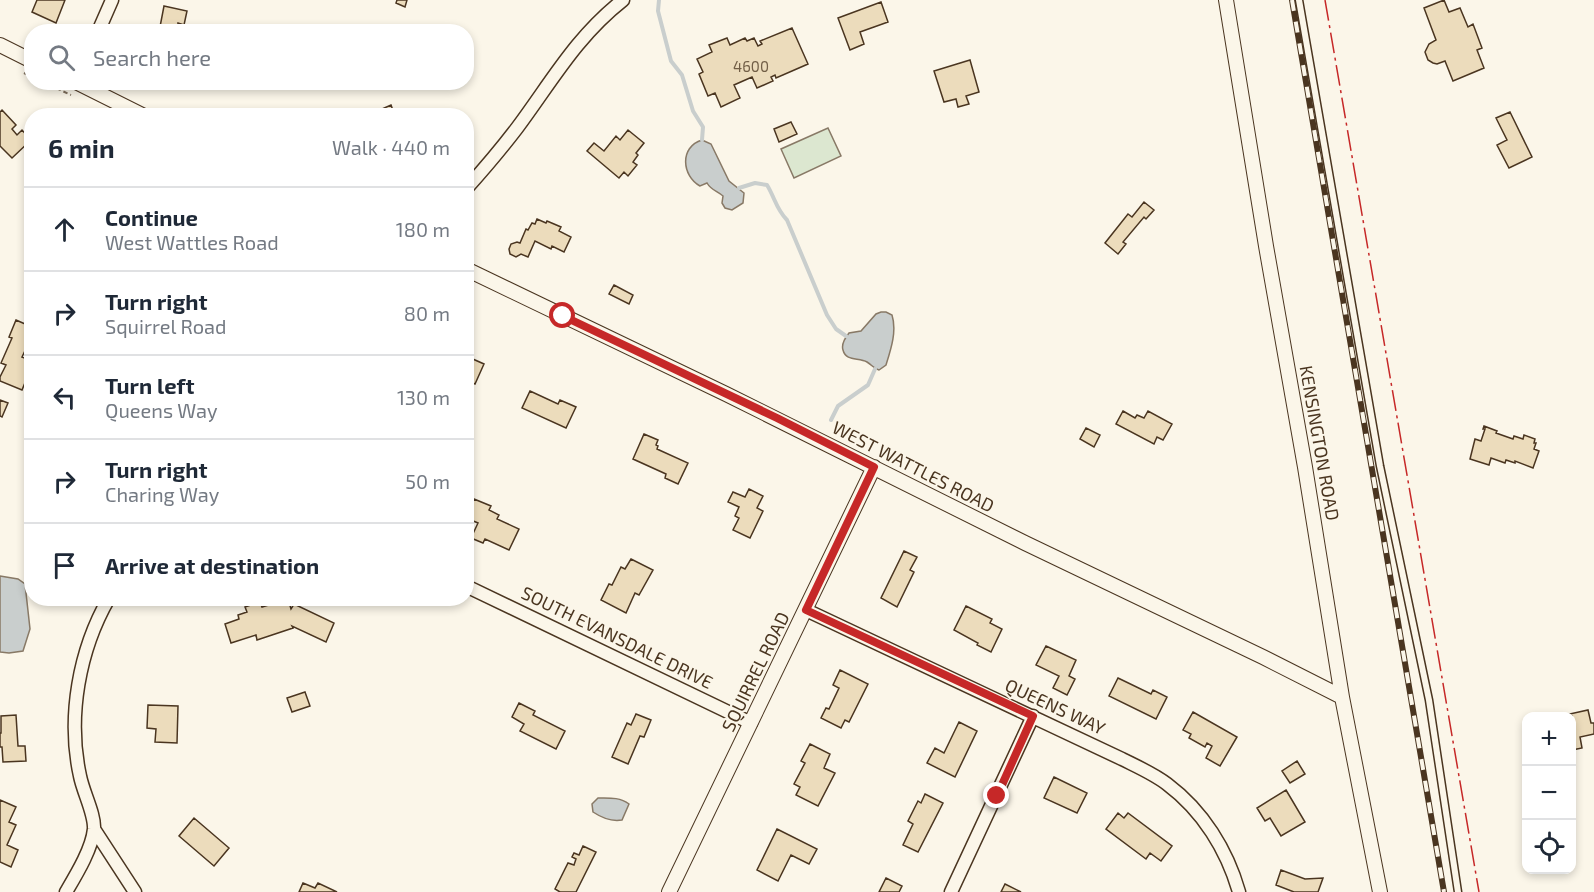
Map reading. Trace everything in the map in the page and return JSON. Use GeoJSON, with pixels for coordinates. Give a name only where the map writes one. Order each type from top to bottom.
{"type":"FeatureCollection","features":[{"type":"Feature","properties":{"kind":"street"},"geometry":{"type":"LineString","coordinates":[[102,24],[112,0]]}},
{"type":"Feature","properties":{"kind":"street"},"geometry":{"type":"LineString","coordinates":[[474,180],[501,149],[576,45],[623,0]]}},
{"type":"Feature","properties":{"kind":"street","name":"KENSINGTON ROAD"},"geometry":{"type":"LineString","coordinates":[[1226,0],[1342,697],[1380,892]]}},
{"type":"Feature","properties":{"kind":"street"},"geometry":{"type":"LineString","coordinates":[[0,45],[24,56]]}},
{"type":"Feature","properties":{"kind":"street"},"geometry":{"type":"LineString","coordinates":[[92,90],[128,108]]}},
{"type":"Feature","properties":{"kind":"street","name":"WEST WATTLES ROAD"},"geometry":{"type":"LineString","coordinates":[[474,273],[736,398],[1035,549],[1342,697]]}},
{"type":"Feature","properties":{"kind":"street","name":"SQUIRREL ROAD"},"geometry":{"type":"LineString","coordinates":[[669,892],[874,467]]}},
{"type":"Feature","properties":{"kind":"street","name":"SOUTH EVANSDALE DRIVE"},"geometry":{"type":"LineString","coordinates":[[474,590],[751,723]]}},
{"type":"Feature","properties":{"kind":"street"},"geometry":{"type":"LineString","coordinates":[[105,606],[88,646],[80,678],[75,736],[80,778],[94,829],[135,892]]}},
{"type":"Feature","properties":{"kind":"street","name":"QUEENS WAY"},"geometry":{"type":"LineString","coordinates":[[806,610],[1033,716],[1142,769],[1168,785],[1202,818],[1217,840],[1226,854],[1239,892]]}},
{"type":"Feature","properties":{"kind":"street"},"geometry":{"type":"LineString","coordinates":[[951,892],[1033,716]]}},
{"type":"Feature","properties":{"kind":"street"},"geometry":{"type":"LineString","coordinates":[[66,892],[83,859],[94,829]]}},
{"type":"Feature","properties":{"kind":"lane"},"geometry":{"type":"LineString","coordinates":[[1299,0],[1380,466],[1429,700],[1458,892]]}},
{"type":"Feature","properties":{"kind":"green space"},"geometry":{"type":"Polygon","coordinates":[[[828,128],[841,156],[794,178],[781,149],[828,128]]]}},
{"type":"Feature","properties":{"kind":"shaded area"},"geometry":{"type":"Polygon","coordinates":[[[702,140],[711,144],[729,181],[744,193],[743,203],[732,210],[725,208],[722,203],[723,196],[707,183],[700,186],[689,176],[686,162],[689,149],[702,140]]]}},
{"type":"Feature","properties":{"kind":"shaded area"},"geometry":{"type":"Polygon","coordinates":[[[881,312],[892,315],[894,327],[886,365],[879,370],[869,363],[847,356],[843,346],[849,333],[861,331],[876,314],[881,312]]]}},
{"type":"Feature","properties":{"kind":"shaded area"},"geometry":{"type":"Polygon","coordinates":[[[0,576],[18,579],[24,583],[24,606],[27,606],[30,629],[23,651],[0,652],[0,576]]]}},
{"type":"Feature","properties":{"kind":"shaded area"},"geometry":{"type":"Polygon","coordinates":[[[598,798],[618,799],[629,804],[622,820],[607,819],[593,812],[592,804],[598,798]]]}},
{"type":"Feature","properties":{"kind":"building"},"geometry":{"type":"Polygon","coordinates":[[[37,0],[65,0],[56,23],[32,12],[37,0]]]}},
{"type":"Feature","properties":{"kind":"building"},"geometry":{"type":"Polygon","coordinates":[[[397,0],[407,0],[405,7],[396,3],[397,0]]]}},
{"type":"Feature","properties":{"kind":"building"},"geometry":{"type":"Polygon","coordinates":[[[1444,0],[1449,12],[1460,8],[1468,27],[1473,24],[1482,48],[1477,50],[1484,68],[1453,81],[1445,61],[1433,63],[1428,60],[1425,52],[1429,44],[1436,40],[1424,8],[1444,0]]]}},
{"type":"Feature","properties":{"kind":"building"},"geometry":{"type":"Polygon","coordinates":[[[881,2],[888,22],[860,32],[864,44],[850,50],[838,18],[881,2]]]}},
{"type":"Feature","properties":{"kind":"building"},"geometry":{"type":"Polygon","coordinates":[[[164,6],[187,11],[184,24],[161,24],[164,6]]]}},
{"type":"Feature","properties":{"kind":"building"},"geometry":{"type":"Polygon","coordinates":[[[792,28],[808,64],[776,78],[775,75],[771,77],[773,81],[757,88],[752,77],[734,85],[740,98],[721,107],[715,93],[708,96],[699,74],[703,72],[697,59],[712,52],[709,45],[727,38],[730,45],[745,38],[747,41],[754,38],[758,46],[762,44],[760,41],[792,28]]]}},
{"type":"Feature","properties":{"kind":"building"},"geometry":{"type":"Polygon","coordinates":[[[970,60],[979,92],[966,96],[969,104],[958,107],[956,99],[944,102],[934,71],[970,60]]]}},
{"type":"Feature","properties":{"kind":"building"},"geometry":{"type":"Polygon","coordinates":[[[2,110],[16,125],[12,129],[17,135],[22,130],[24,132],[24,147],[12,158],[0,146],[0,112],[2,110]]]}},
{"type":"Feature","properties":{"kind":"building"},"geometry":{"type":"Polygon","coordinates":[[[1510,112],[1532,157],[1509,168],[1497,145],[1507,140],[1496,118],[1510,112]]]}},
{"type":"Feature","properties":{"kind":"building"},"geometry":{"type":"Polygon","coordinates":[[[791,122],[797,134],[779,142],[774,129],[791,122]]]}},
{"type":"Feature","properties":{"kind":"building"},"geometry":{"type":"Polygon","coordinates":[[[628,130],[644,143],[636,153],[638,155],[633,162],[637,165],[628,176],[624,172],[619,178],[587,151],[594,143],[604,151],[616,136],[620,140],[628,130]]]}},
{"type":"Feature","properties":{"kind":"building"},"geometry":{"type":"Polygon","coordinates":[[[1144,202],[1154,210],[1146,219],[1144,217],[1123,242],[1126,244],[1118,254],[1105,243],[1128,214],[1132,217],[1144,202]]]}},
{"type":"Feature","properties":{"kind":"building"},"geometry":{"type":"Polygon","coordinates":[[[537,219],[561,227],[559,231],[571,237],[564,252],[552,246],[551,249],[535,241],[528,257],[521,254],[516,257],[510,254],[511,244],[520,243],[526,229],[528,230],[532,223],[535,224],[537,219]]]}},
{"type":"Feature","properties":{"kind":"building"},"geometry":{"type":"Polygon","coordinates":[[[614,285],[633,295],[629,304],[609,294],[614,285]]]}},
{"type":"Feature","properties":{"kind":"building"},"geometry":{"type":"Polygon","coordinates":[[[16,320],[24,324],[22,357],[24,358],[24,385],[22,390],[0,381],[6,365],[1,363],[12,338],[9,337],[16,320]]]}},
{"type":"Feature","properties":{"kind":"building"},"geometry":{"type":"Polygon","coordinates":[[[474,360],[484,364],[474,384],[474,360]]]}},
{"type":"Feature","properties":{"kind":"building"},"geometry":{"type":"Polygon","coordinates":[[[530,391],[558,404],[560,400],[576,407],[566,428],[522,408],[530,391]]]}},
{"type":"Feature","properties":{"kind":"building"},"geometry":{"type":"Polygon","coordinates":[[[0,400],[8,403],[2,417],[0,416],[0,400]]]}},
{"type":"Feature","properties":{"kind":"building"},"geometry":{"type":"Polygon","coordinates":[[[1123,411],[1135,418],[1137,415],[1144,418],[1148,411],[1172,424],[1163,440],[1157,437],[1154,444],[1116,424],[1123,411]]]}},
{"type":"Feature","properties":{"kind":"building"},"geometry":{"type":"Polygon","coordinates":[[[1484,426],[1513,439],[1514,436],[1523,439],[1524,435],[1535,439],[1534,449],[1539,451],[1533,468],[1515,461],[1515,463],[1506,460],[1505,463],[1491,458],[1489,465],[1470,459],[1475,439],[1481,441],[1484,426]]]}},
{"type":"Feature","properties":{"kind":"building"},"geometry":{"type":"Polygon","coordinates":[[[1086,428],[1100,435],[1094,447],[1080,439],[1086,428]]]}},
{"type":"Feature","properties":{"kind":"building"},"geometry":{"type":"Polygon","coordinates":[[[644,434],[658,440],[657,449],[688,463],[678,484],[665,478],[666,474],[633,459],[644,434]]]}},
{"type":"Feature","properties":{"kind":"building"},"geometry":{"type":"Polygon","coordinates":[[[749,489],[763,496],[757,508],[763,511],[750,538],[733,530],[739,518],[735,516],[739,507],[728,502],[733,492],[745,497],[749,489]]]}},
{"type":"Feature","properties":{"kind":"building"},"geometry":{"type":"Polygon","coordinates":[[[474,499],[491,506],[489,510],[499,515],[497,519],[519,529],[509,550],[485,539],[483,543],[474,539],[474,532],[478,523],[474,521],[474,499]]]}},
{"type":"Feature","properties":{"kind":"building"},"geometry":{"type":"Polygon","coordinates":[[[904,551],[917,557],[910,570],[914,572],[897,607],[881,598],[904,551]]]}},
{"type":"Feature","properties":{"kind":"building"},"geometry":{"type":"Polygon","coordinates":[[[631,559],[653,570],[639,595],[635,593],[626,613],[601,600],[621,567],[625,569],[631,559]]]}},
{"type":"Feature","properties":{"kind":"building"},"geometry":{"type":"Polygon","coordinates":[[[290,606],[291,609],[293,606],[298,606],[334,623],[326,642],[292,626],[293,628],[257,640],[256,635],[231,643],[225,624],[239,619],[238,615],[247,612],[245,607],[290,606]]]}},
{"type":"Feature","properties":{"kind":"building"},"geometry":{"type":"Polygon","coordinates":[[[966,606],[992,619],[990,623],[1002,629],[991,652],[954,630],[966,606]]]}},
{"type":"Feature","properties":{"kind":"building"},"geometry":{"type":"Polygon","coordinates":[[[1046,646],[1076,660],[1069,676],[1075,679],[1067,695],[1053,688],[1059,676],[1036,665],[1046,646]]]}},
{"type":"Feature","properties":{"kind":"building"},"geometry":{"type":"Polygon","coordinates":[[[840,670],[868,684],[849,722],[845,720],[841,728],[821,718],[826,708],[829,709],[839,688],[833,685],[840,670]]]}},
{"type":"Feature","properties":{"kind":"building"},"geometry":{"type":"Polygon","coordinates":[[[1118,678],[1151,694],[1153,690],[1167,697],[1156,719],[1109,696],[1118,678]]]}},
{"type":"Feature","properties":{"kind":"building"},"geometry":{"type":"Polygon","coordinates":[[[305,692],[310,706],[292,712],[287,698],[305,692]]]}},
{"type":"Feature","properties":{"kind":"building"},"geometry":{"type":"Polygon","coordinates":[[[519,703],[535,711],[533,715],[565,731],[556,749],[520,731],[524,724],[512,717],[519,703]]]}},
{"type":"Feature","properties":{"kind":"building"},"geometry":{"type":"Polygon","coordinates":[[[148,705],[178,706],[177,743],[155,742],[156,729],[147,728],[148,705]]]}},
{"type":"Feature","properties":{"kind":"building"},"geometry":{"type":"Polygon","coordinates":[[[1588,710],[1591,723],[1594,723],[1594,734],[1580,737],[1582,748],[1576,749],[1576,713],[1588,710]]]}},
{"type":"Feature","properties":{"kind":"building"},"geometry":{"type":"Polygon","coordinates":[[[1193,712],[1237,737],[1220,766],[1206,758],[1212,746],[1207,743],[1205,747],[1189,738],[1191,734],[1183,730],[1193,712]]]}},
{"type":"Feature","properties":{"kind":"building"},"geometry":{"type":"Polygon","coordinates":[[[636,714],[651,720],[644,737],[640,736],[628,764],[612,757],[627,723],[631,725],[636,714]]]}},
{"type":"Feature","properties":{"kind":"building"},"geometry":{"type":"Polygon","coordinates":[[[16,715],[18,746],[25,746],[26,761],[3,762],[2,747],[0,747],[1,716],[16,715]]]}},
{"type":"Feature","properties":{"kind":"building"},"geometry":{"type":"Polygon","coordinates":[[[959,722],[977,731],[955,777],[927,763],[935,748],[944,753],[959,722]]]}},
{"type":"Feature","properties":{"kind":"building"},"geometry":{"type":"Polygon","coordinates":[[[810,744],[830,754],[824,768],[835,773],[818,806],[796,795],[800,787],[794,784],[805,763],[801,761],[810,744]]]}},
{"type":"Feature","properties":{"kind":"building"},"geometry":{"type":"Polygon","coordinates":[[[1297,761],[1305,774],[1290,783],[1282,771],[1297,761]]]}},
{"type":"Feature","properties":{"kind":"building"},"geometry":{"type":"Polygon","coordinates":[[[1054,777],[1087,793],[1077,813],[1044,798],[1054,777]]]}},
{"type":"Feature","properties":{"kind":"building"},"geometry":{"type":"Polygon","coordinates":[[[1286,790],[1305,822],[1281,836],[1270,818],[1265,821],[1257,808],[1286,790]]]}},
{"type":"Feature","properties":{"kind":"building"},"geometry":{"type":"Polygon","coordinates":[[[925,794],[943,803],[918,852],[903,845],[913,824],[908,821],[918,801],[921,803],[925,794]]]}},
{"type":"Feature","properties":{"kind":"building"},"geometry":{"type":"Polygon","coordinates":[[[0,800],[16,807],[9,822],[16,825],[7,845],[18,850],[11,867],[0,862],[0,800]]]}},
{"type":"Feature","properties":{"kind":"building"},"geometry":{"type":"Polygon","coordinates":[[[1118,813],[1124,818],[1128,813],[1172,846],[1161,861],[1150,853],[1146,859],[1106,829],[1118,813]]]}},
{"type":"Feature","properties":{"kind":"building"},"geometry":{"type":"Polygon","coordinates":[[[194,818],[229,848],[214,866],[179,836],[194,818]]]}},
{"type":"Feature","properties":{"kind":"building"},"geometry":{"type":"Polygon","coordinates":[[[777,829],[817,849],[809,864],[791,855],[778,881],[757,870],[777,829]]]}},
{"type":"Feature","properties":{"kind":"building"},"geometry":{"type":"Polygon","coordinates":[[[583,846],[596,852],[576,892],[560,892],[555,889],[568,863],[574,865],[576,859],[572,857],[574,853],[579,855],[583,846]]]}},
{"type":"Feature","properties":{"kind":"building"},"geometry":{"type":"Polygon","coordinates":[[[1281,870],[1305,879],[1323,878],[1318,892],[1294,892],[1276,885],[1281,870]]]}},
{"type":"Feature","properties":{"kind":"building"},"geometry":{"type":"Polygon","coordinates":[[[886,878],[902,886],[899,892],[879,892],[886,878]]]}},
{"type":"Feature","properties":{"kind":"building"},"geometry":{"type":"Polygon","coordinates":[[[303,883],[315,888],[318,883],[337,892],[299,892],[303,883]]]}},
{"type":"Feature","properties":{"kind":"building"},"geometry":{"type":"Polygon","coordinates":[[[1005,884],[1021,892],[1001,892],[1005,884]]]}},
{"type":"Feature","properties":{"kind":"waterway"},"geometry":{"type":"LineString","coordinates":[[659,0],[658,11],[671,61],[682,75],[693,111],[703,127],[702,140]]}},
{"type":"Feature","properties":{"kind":"waterway"},"geometry":{"type":"LineString","coordinates":[[739,188],[755,183],[767,185],[778,208],[787,220],[827,315],[836,329],[846,336]]}},
{"type":"Feature","properties":{"kind":"waterway"},"geometry":{"type":"LineString","coordinates":[[831,420],[838,406],[868,385],[875,369]]}},
{"type":"Feature","properties":{"kind":"railway"},"geometry":{"type":"LineString","coordinates":[[1292,0],[1444,892]]}},
{"type":"Feature","properties":{"kind":"power"},"geometry":{"type":"LineString","coordinates":[[1325,0],[1479,892]]}},
{"type":"Feature","properties":{"kind":"route"},"geometry":{"type":"LineString","coordinates":[[563,316],[874,467],[806,610],[1033,716],[997,796]]}}]}
